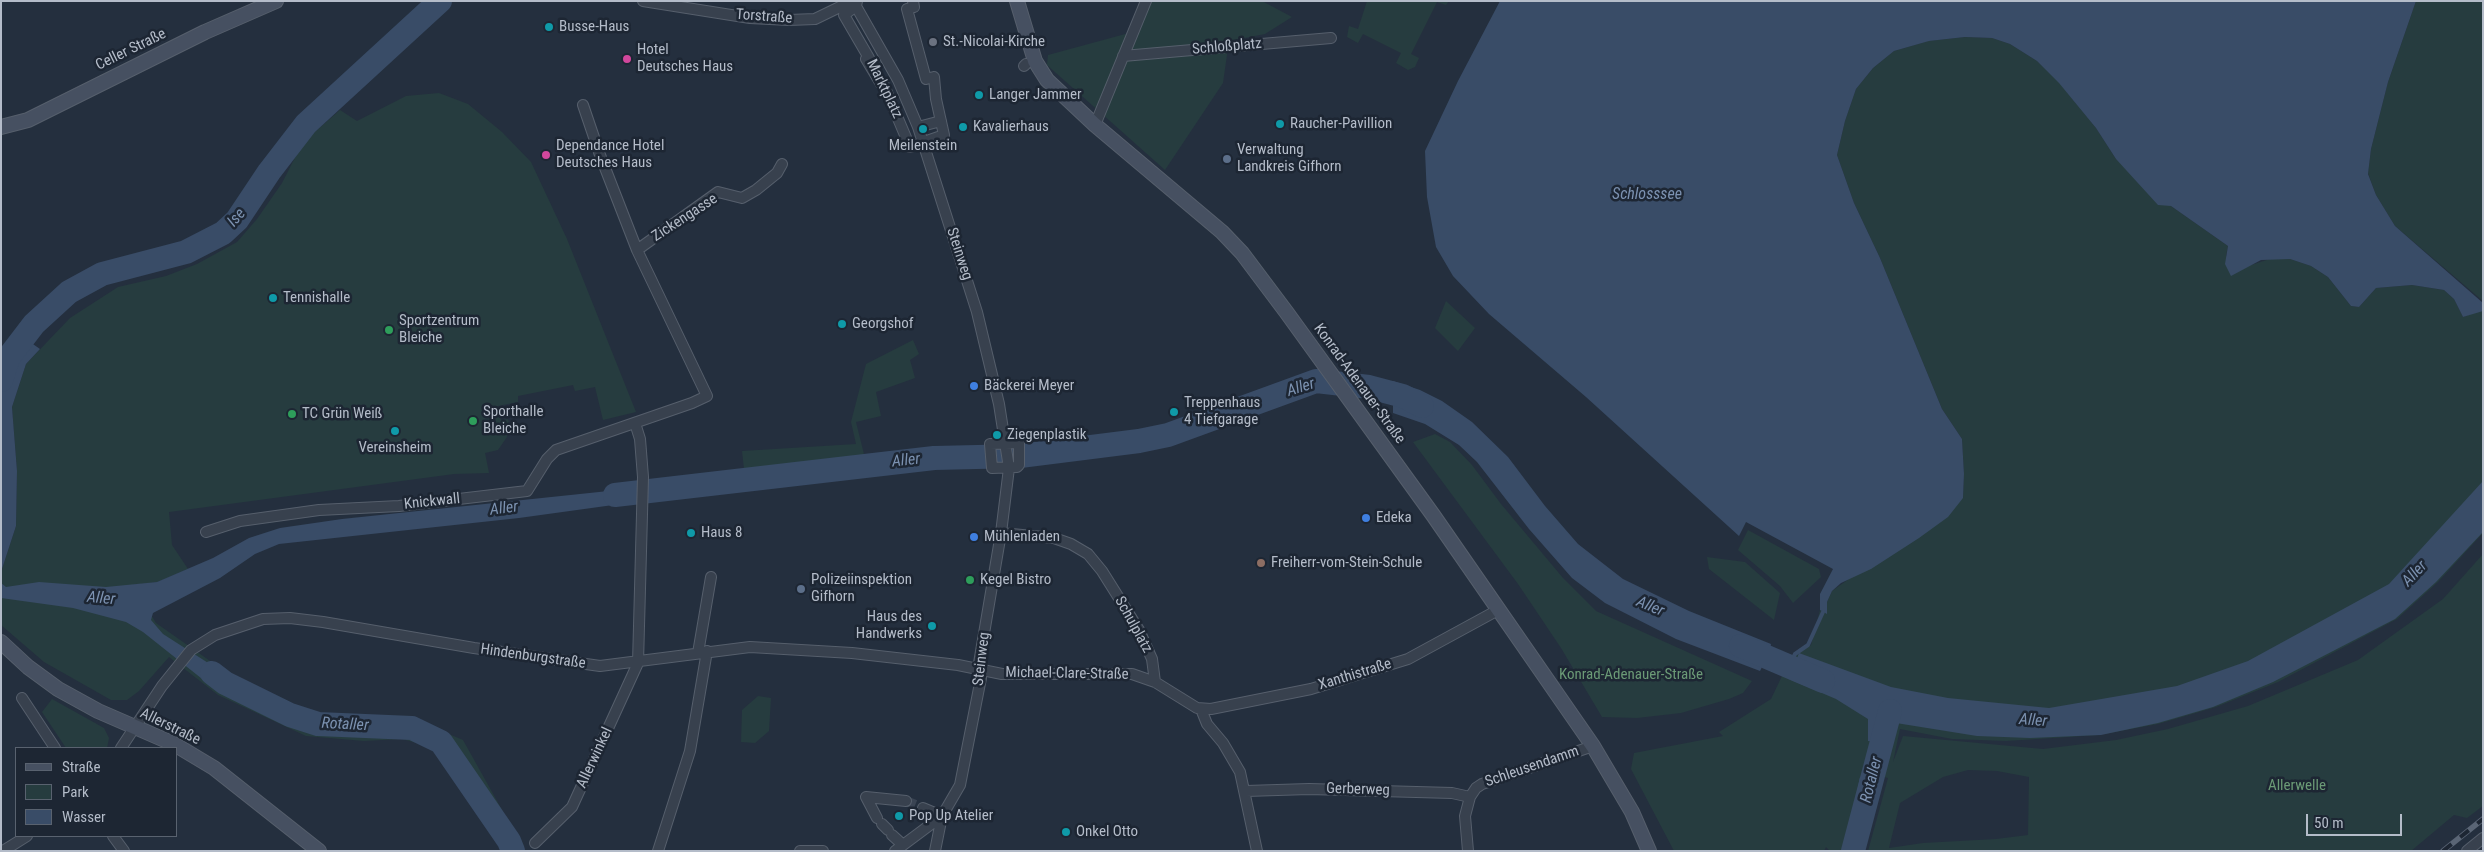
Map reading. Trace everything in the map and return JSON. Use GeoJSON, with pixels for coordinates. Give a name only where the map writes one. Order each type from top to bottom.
{"type":"FeatureCollection","features":[{"type":"Feature","properties":{"kind":"street","name":"Celler Straße"},"geometry":{"type":"LineString","coordinates":[[1,127],[28,120],[205,32],[276,1]]}},
{"type":"Feature","properties":{"kind":"street","name":"Torstraße"},"geometry":{"type":"LineString","coordinates":[[643,1],[750,18],[789,20],[815,19],[854,2]]}},
{"type":"Feature","properties":{"kind":"street"},"geometry":{"type":"LineString","coordinates":[[913,1],[914,7],[907,9],[926,80],[934,77],[944,135],[922,142]]}},
{"type":"Feature","properties":{"kind":"street","name":"Konrad-Adenauer-Straße"},"geometry":{"type":"LineString","coordinates":[[1017,1],[1035,61],[1047,80],[1095,125],[1235,246],[1343,390],[1593,746],[1632,812],[1649,851]]}},
{"type":"Feature","properties":{"kind":"street"},"geometry":{"type":"LineString","coordinates":[[1095,125],[1146,1]]}},
{"type":"Feature","properties":{"kind":"street","name":"Steinweg"},"geometry":{"type":"LineString","coordinates":[[854,2],[898,80],[918,126],[977,312],[993,376],[1006,443],[1019,442],[1019,465],[1008,468],[1001,534],[978,669],[981,678],[960,785],[942,816],[935,851]]}},
{"type":"Feature","properties":{"kind":"street","name":"Marktplatz"},"geometry":{"type":"LineString","coordinates":[[854,2],[844,14],[869,58],[866,59],[885,87],[910,147],[922,142]]}},
{"type":"Feature","properties":{"kind":"street","name":"Schloßplatz"},"geometry":{"type":"LineString","coordinates":[[1123,56],[1331,38]]}},
{"type":"Feature","properties":{"kind":"street"},"geometry":{"type":"LineString","coordinates":[[885,87],[898,80]]}},
{"type":"Feature","properties":{"kind":"street","name":"Knickwall"},"geometry":{"type":"LineString","coordinates":[[206,532],[240,522],[319,510],[399,506],[527,491],[547,459],[556,450],[692,404],[707,396],[637,250],[600,156],[583,105]]}},
{"type":"Feature","properties":{"kind":"street"},"geometry":{"type":"LineString","coordinates":[[918,126],[941,121]]}},
{"type":"Feature","properties":{"kind":"street","name":"Zickengasse"},"geometry":{"type":"LineString","coordinates":[[637,250],[718,192],[742,198],[756,190],[777,173],[782,164]]}},
{"type":"Feature","properties":{"kind":"street"},"geometry":{"type":"LineString","coordinates":[[635,423],[640,439],[643,477],[638,663]]}},
{"type":"Feature","properties":{"kind":"street"},"geometry":{"type":"LineString","coordinates":[[1006,443],[990,444],[992,468],[1008,468]]}},
{"type":"Feature","properties":{"kind":"street","name":"Schulplatz"},"geometry":{"type":"LineString","coordinates":[[1001,534],[1054,538],[1071,544],[1088,554],[1102,571],[1140,630],[1152,659],[1155,682]]}},
{"type":"Feature","properties":{"kind":"street"},"geometry":{"type":"LineString","coordinates":[[658,851],[690,751],[711,577]]}},
{"type":"Feature","properties":{"kind":"street","name":"Xanthistraße"},"geometry":{"type":"LineString","coordinates":[[1201,709],[1230,706],[1311,689],[1408,659],[1498,610]]}},
{"type":"Feature","properties":{"kind":"street","name":"Hindenburgstraße"},"geometry":{"type":"LineString","coordinates":[[122,747],[179,663],[191,650],[215,635],[263,619],[290,618],[550,660],[600,666],[638,663],[702,652],[750,647],[852,653],[978,669]]}},
{"type":"Feature","properties":{"kind":"street","name":"Allerstraße"},"geometry":{"type":"LineString","coordinates":[[1,642],[28,667],[58,689],[135,728],[174,744],[214,768],[319,851]]}},
{"type":"Feature","properties":{"kind":"street","name":"Allerwinkel"},"geometry":{"type":"LineString","coordinates":[[535,843],[572,807],[638,663]]}},
{"type":"Feature","properties":{"kind":"street","name":"Michael-Clare-Straße"},"geometry":{"type":"LineString","coordinates":[[978,669],[1010,674],[1132,674],[1155,682],[1186,703],[1201,709]]}},
{"type":"Feature","properties":{"kind":"street"},"geometry":{"type":"LineString","coordinates":[[22,698],[54,747]]}},
{"type":"Feature","properties":{"kind":"street"},"geometry":{"type":"LineString","coordinates":[[1201,709],[1207,724],[1223,743],[1238,767],[1246,791],[1257,851]]}},
{"type":"Feature","properties":{"kind":"street","name":"Schleusendamm"},"geometry":{"type":"LineString","coordinates":[[1468,851],[1465,816],[1470,797],[1482,784],[1593,746]]}},
{"type":"Feature","properties":{"kind":"street","name":"Gerberweg"},"geometry":{"type":"LineString","coordinates":[[1246,791],[1309,789],[1452,792],[1470,797]]}},
{"type":"Feature","properties":{"kind":"street","name":"Steinweg"},"geometry":{"type":"LineString","coordinates":[[906,801],[866,797],[899,848],[942,816]]}},
{"type":"Feature","properties":{"kind":"street"},"geometry":{"type":"LineString","coordinates":[[923,808],[942,816]]}},
{"type":"Feature","properties":{"kind":"street"},"geometry":{"type":"LineString","coordinates":[[3,851],[25,837]]}},
{"type":"Feature","properties":{"kind":"street"},"geometry":{"type":"LineString","coordinates":[[114,837],[124,851]]}},
{"type":"Feature","properties":{"kind":"street"},"geometry":{"type":"LineString","coordinates":[[2467,851],[2483,838]]}},
{"type":"Feature","properties":{"kind":"street"},"geometry":{"type":"LineString","coordinates":[[800,851],[823,851]]}},
{"type":"Feature","properties":{"kind":"green space"},"geometry":{"type":"Polygon","coordinates":[[[1151,1],[1262,1],[1292,17],[1265,34],[1229,41],[1223,83],[1165,170],[1047,65],[1048,55],[1140,30],[1151,1]]]}},
{"type":"Feature","properties":{"kind":"green space"},"geometry":{"type":"Polygon","coordinates":[[[1367,1],[1449,1],[1446,5],[1437,2],[1411,54],[1419,58],[1415,67],[1408,70],[1396,63],[1401,53],[1363,34],[1358,43],[1347,37],[1349,26],[1358,29],[1367,1]]]}},
{"type":"Feature","properties":{"kind":"green space"},"geometry":{"type":"Polygon","coordinates":[[[2416,1],[2483,1],[2483,301],[2395,226],[2376,195],[2368,173],[2371,149],[2388,82],[2416,1]]]}},
{"type":"Feature","properties":{"kind":"green space","name":"Allerwelle"},"geometry":{"type":"Polygon","coordinates":[[[1965,37],[1992,38],[2010,44],[2037,61],[2059,82],[2096,128],[2116,159],[2171,206],[2228,246],[2226,256],[2251,265],[2273,258],[2290,259],[2311,266],[2328,277],[2351,306],[2359,307],[2376,288],[2412,285],[2444,290],[2454,299],[2463,317],[2483,309],[2483,533],[2438,582],[2397,619],[2278,682],[2216,707],[2158,724],[2099,735],[2006,741],[1952,739],[1900,729],[1893,762],[1903,736],[2043,749],[2116,740],[2168,729],[2248,706],[2358,660],[2443,599],[2483,554],[2483,806],[2467,818],[2454,815],[2411,851],[1868,851],[1888,778],[1880,776],[1862,851],[1830,851],[1826,847],[1824,851],[1674,851],[1631,769],[1634,753],[1723,736],[1719,732],[1771,699],[1791,657],[1811,645],[1820,610],[1827,613],[1827,602],[1832,591],[1963,498],[1962,439],[1942,409],[1880,258],[1854,203],[1837,155],[1845,121],[1856,89],[1873,68],[1894,51],[1928,41],[1965,37]],[[1968,770],[1943,777],[1900,803],[1889,848],[1923,843],[1996,839],[2028,835],[2029,777],[1997,771],[1968,770]]]}},
{"type":"Feature","properties":{"kind":"green space","name":"Sportzentrum Bleiche"},"geometry":{"type":"Polygon","coordinates":[[[439,93],[468,104],[502,132],[531,162],[567,239],[636,412],[603,420],[595,387],[575,391],[573,385],[518,396],[518,402],[498,406],[501,420],[508,419],[510,429],[506,430],[507,437],[498,450],[485,453],[489,473],[454,474],[169,512],[172,545],[188,569],[158,582],[133,585],[156,623],[223,670],[286,703],[319,717],[404,720],[430,726],[463,740],[525,851],[502,851],[449,764],[431,747],[402,739],[364,741],[306,736],[218,695],[169,657],[139,691],[127,700],[111,700],[44,662],[1,625],[1,572],[16,526],[17,471],[12,407],[26,364],[70,318],[118,287],[166,276],[197,264],[237,242],[257,219],[282,183],[303,142],[340,110],[357,121],[406,96],[439,93]]]}},
{"type":"Feature","properties":{"kind":"green space"},"geometry":{"type":"Polygon","coordinates":[[[1446,301],[1475,328],[1458,351],[1435,328],[1446,301]]]}},
{"type":"Feature","properties":{"kind":"green space"},"geometry":{"type":"Polygon","coordinates":[[[913,340],[919,354],[910,360],[915,378],[876,392],[881,416],[856,422],[865,458],[744,469],[742,451],[856,444],[851,422],[866,364],[913,340]]]}},
{"type":"Feature","properties":{"kind":"green space","name":"Konrad-Adenauer-Straße"},"geometry":{"type":"Polygon","coordinates":[[[1435,434],[1450,442],[1472,465],[1501,504],[1563,578],[1596,611],[1752,681],[1743,693],[1681,713],[1637,718],[1602,717],[1561,648],[1518,584],[1413,442],[1435,434]]]}},
{"type":"Feature","properties":{"kind":"green space"},"geometry":{"type":"Polygon","coordinates":[[[1748,530],[1819,569],[1821,577],[1793,603],[1780,586],[1738,550],[1748,530]]]}},
{"type":"Feature","properties":{"kind":"green space"},"geometry":{"type":"Polygon","coordinates":[[[1707,557],[1745,562],[1780,593],[1774,620],[1709,569],[1707,557]]]}},
{"type":"Feature","properties":{"kind":"green space"},"geometry":{"type":"Polygon","coordinates":[[[758,696],[771,698],[769,731],[755,743],[741,742],[742,710],[758,696]]]}},
{"type":"Feature","properties":{"kind":"green space"},"geometry":{"type":"Polygon","coordinates":[[[52,699],[104,728],[109,738],[107,747],[65,747],[42,712],[52,699]]]}},
{"type":"Feature","properties":{"kind":"water","name":"Schlosssee"},"geometry":{"type":"Polygon","coordinates":[[[1500,1],[2416,1],[2388,82],[2371,149],[2368,174],[2376,195],[2395,226],[2483,303],[2483,311],[2463,317],[2454,299],[2444,290],[2412,285],[2376,288],[2359,307],[2351,306],[2328,277],[2311,266],[2290,259],[2261,260],[2231,276],[2225,264],[2228,246],[2171,206],[2158,205],[2116,159],[2096,128],[2059,83],[2037,61],[2010,44],[1992,38],[1965,37],[1929,41],[1894,51],[1873,68],[1856,89],[1845,121],[1837,155],[1854,203],[1880,258],[1942,409],[1962,439],[1963,498],[1948,517],[1919,538],[1871,569],[1841,583],[1832,591],[1827,602],[1827,614],[1820,610],[1820,594],[1833,569],[1746,522],[1739,536],[1586,397],[1489,314],[1453,276],[1436,247],[1427,197],[1425,151],[1458,81],[1500,1]]]}},
{"type":"Feature","properties":{"kind":"water"},"geometry":{"type":"Polygon","coordinates":[[[20,335],[40,349],[26,364],[12,407],[17,471],[16,526],[1,572],[1,357],[20,335]]]}},
{"type":"Feature","properties":{"kind":"water"},"geometry":{"type":"Polygon","coordinates":[[[1393,381],[1420,390],[1442,401],[1472,422],[1508,457],[1545,506],[1578,544],[1623,579],[1689,611],[1771,644],[1770,649],[1774,651],[1767,669],[1762,667],[1760,671],[1676,639],[1605,603],[1572,578],[1529,529],[1477,462],[1459,445],[1425,424],[1393,413],[1393,381]]]}},
{"type":"Feature","properties":{"kind":"water"},"geometry":{"type":"Polygon","coordinates":[[[2483,481],[2483,532],[2436,582],[2395,619],[2273,682],[2213,707],[2158,723],[2101,735],[2030,738],[1977,736],[1896,723],[1889,743],[1868,741],[1868,719],[1836,699],[1789,679],[1799,653],[1891,687],[1948,698],[2049,708],[2177,686],[2248,661],[2389,584],[2483,481]]]}},
{"type":"Feature","properties":{"kind":"water"},"geometry":{"type":"Polygon","coordinates":[[[637,488],[635,502],[519,518],[279,544],[255,554],[220,578],[153,613],[151,620],[163,634],[216,668],[243,682],[237,698],[211,686],[143,632],[126,622],[73,608],[1,598],[1,583],[6,587],[39,582],[106,587],[157,582],[213,558],[249,538],[280,528],[342,519],[637,488]]]}},
{"type":"Feature","properties":{"kind":"water"},"geometry":{"type":"Polygon","coordinates":[[[1860,777],[1880,781],[1861,851],[1845,851],[1860,777]]]}},
{"type":"Feature","properties":{"kind":"waterway","name":"Ise"},"geometry":{"type":"LineString","coordinates":[[1,380],[8,358],[34,324],[69,292],[102,274],[186,252],[223,233],[237,220],[269,172],[306,124],[440,1]]}},
{"type":"Feature","properties":{"kind":"waterway","name":"Aller"},"geometry":{"type":"LineString","coordinates":[[615,495],[934,458],[1020,456],[1139,441],[1168,435],[1316,381],[1369,387],[1403,396],[1422,406]]}},
{"type":"Feature","properties":{"kind":"waterway"},"geometry":{"type":"LineString","coordinates":[[1789,666],[1795,654],[1808,645],[1823,612]]}},
{"type":"Feature","properties":{"kind":"waterway","name":"Aller"},"geometry":{"type":"LineString","coordinates":[[1741,646],[1823,681]]}},
{"type":"Feature","properties":{"kind":"waterway","name":"Rotaller"},"geometry":{"type":"LineString","coordinates":[[212,673],[225,683],[290,715],[318,724],[412,728],[441,742],[509,841],[513,851]]}},
{"type":"Feature","properties":{"kind":"waterway","name":"Rotaller"},"geometry":{"type":"LineString","coordinates":[[1853,851],[1890,711]]}},
{"type":"Feature","properties":{"kind":"tunnel"},"geometry":{"type":"LineString","coordinates":[[906,801],[923,808]]}},
{"type":"Feature","properties":{"kind":"railway"},"geometry":{"type":"LineString","coordinates":[[2443,851],[2483,819]]}},
{"type":"Feature","properties":{"kind":"place","name":"Busse-Haus"},"geometry":{"type":"Point","coordinates":[549,27]}},
{"type":"Feature","properties":{"kind":"place","name":"St.-Nicolai-Kirche"},"geometry":{"type":"Point","coordinates":[933,42]}},
{"type":"Feature","properties":{"kind":"place","name":"Hotel Deutsches Haus"},"geometry":{"type":"Point","coordinates":[627,59]}},
{"type":"Feature","properties":{"kind":"place","name":"Langer Jammer"},"geometry":{"type":"Point","coordinates":[979,95]}},
{"type":"Feature","properties":{"kind":"place","name":"Raucher-Pavillion"},"geometry":{"type":"Point","coordinates":[1280,124]}},
{"type":"Feature","properties":{"kind":"place","name":"Kavalierhaus"},"geometry":{"type":"Point","coordinates":[963,127]}},
{"type":"Feature","properties":{"kind":"place","name":"Meilenstein"},"geometry":{"type":"Point","coordinates":[923,129]}},
{"type":"Feature","properties":{"kind":"place","name":"Dependance Hotel Deutsches Haus"},"geometry":{"type":"Point","coordinates":[546,155]}},
{"type":"Feature","properties":{"kind":"place","name":"Verwaltung Landkreis Gifhorn"},"geometry":{"type":"Point","coordinates":[1227,159]}},
{"type":"Feature","properties":{"kind":"place","name":"Tennishalle"},"geometry":{"type":"Point","coordinates":[273,298]}},
{"type":"Feature","properties":{"kind":"place","name":"Georgshof"},"geometry":{"type":"Point","coordinates":[842,324]}},
{"type":"Feature","properties":{"kind":"place","name":"Sportzentrum Bleiche"},"geometry":{"type":"Point","coordinates":[389,330]}},
{"type":"Feature","properties":{"kind":"place","name":"Bäckerei Meyer"},"geometry":{"type":"Point","coordinates":[974,386]}},
{"type":"Feature","properties":{"kind":"place","name":"Treppenhaus 4 Tiefgarage"},"geometry":{"type":"Point","coordinates":[1174,412]}},
{"type":"Feature","properties":{"kind":"place","name":"TC Grün Weiß"},"geometry":{"type":"Point","coordinates":[292,414]}},
{"type":"Feature","properties":{"kind":"place","name":"Sporthalle Bleiche"},"geometry":{"type":"Point","coordinates":[473,421]}},
{"type":"Feature","properties":{"kind":"place","name":"Vereinsheim"},"geometry":{"type":"Point","coordinates":[395,431]}},
{"type":"Feature","properties":{"kind":"place","name":"Ziegenplastik"},"geometry":{"type":"Point","coordinates":[997,435]}},
{"type":"Feature","properties":{"kind":"place","name":"Edeka"},"geometry":{"type":"Point","coordinates":[1366,518]}},
{"type":"Feature","properties":{"kind":"place","name":"Haus 8"},"geometry":{"type":"Point","coordinates":[691,533]}},
{"type":"Feature","properties":{"kind":"place","name":"Mühlenladen"},"geometry":{"type":"Point","coordinates":[974,537]}},
{"type":"Feature","properties":{"kind":"place","name":"Freiherr-vom-Stein-Schule"},"geometry":{"type":"Point","coordinates":[1261,563]}},
{"type":"Feature","properties":{"kind":"place","name":"Kegel Bistro"},"geometry":{"type":"Point","coordinates":[970,580]}},
{"type":"Feature","properties":{"kind":"place","name":"Polizeiinspektion Gifhorn"},"geometry":{"type":"Point","coordinates":[801,589]}},
{"type":"Feature","properties":{"kind":"place","name":"Haus des Handwerks"},"geometry":{"type":"Point","coordinates":[932,626]}},
{"type":"Feature","properties":{"kind":"place","name":"Pop Up Atelier"},"geometry":{"type":"Point","coordinates":[899,816]}},
{"type":"Feature","properties":{"kind":"place","name":"Onkel Otto"},"geometry":{"type":"Point","coordinates":[1066,832]}}]}
